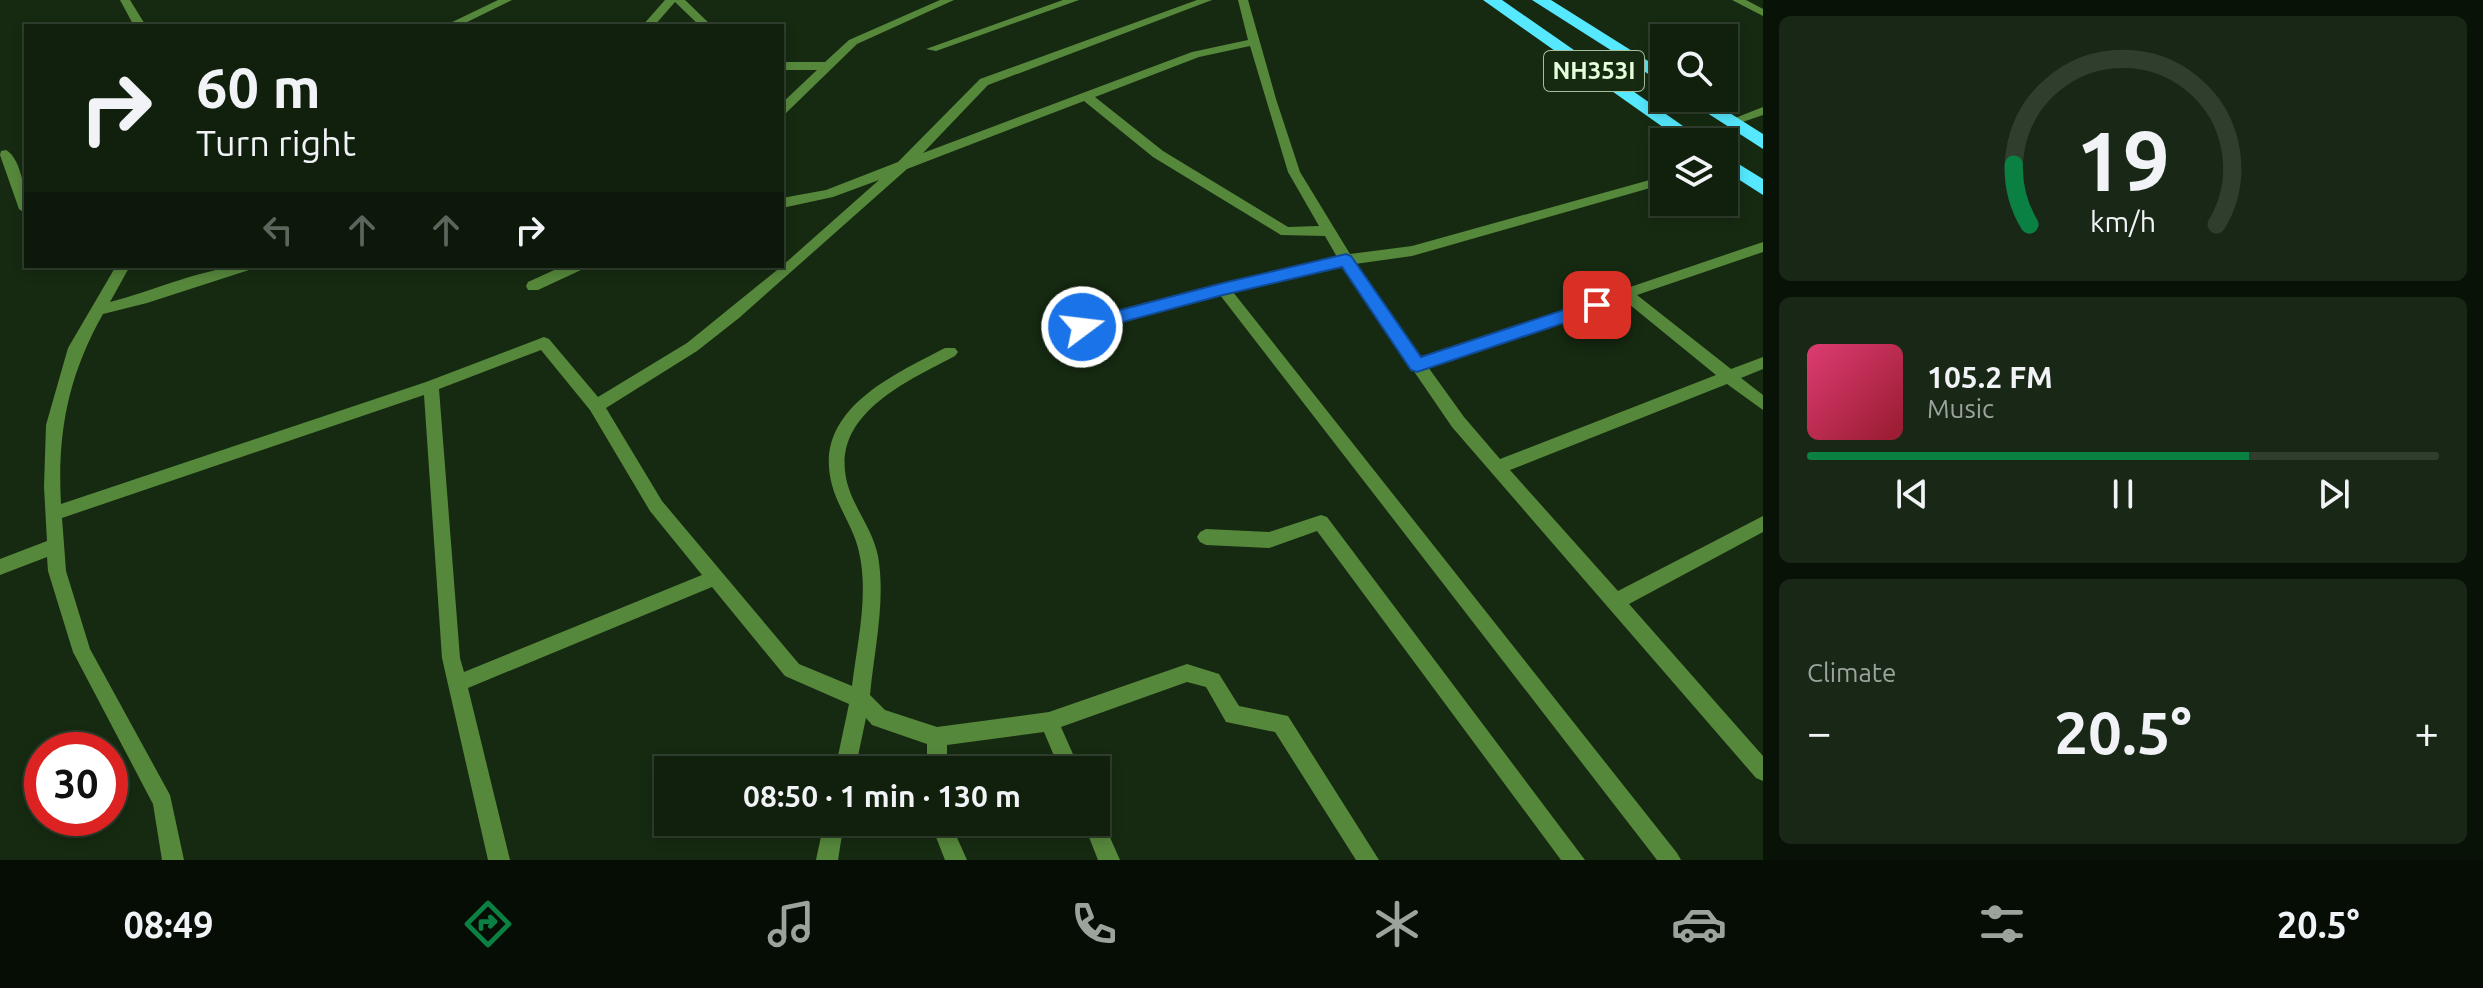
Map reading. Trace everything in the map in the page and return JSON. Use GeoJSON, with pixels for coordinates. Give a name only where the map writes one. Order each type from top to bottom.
{"type":"FeatureCollection","features":[{"type":"Feature","properties":{"kind":"highway","name":"NH353I"},"geometry":{"type":"LineString","coordinates":[[1491,0],[1677,128]]}},
{"type":"Feature","properties":{"kind":"highway","name":"NH353I"},"geometry":{"type":"LineString","coordinates":[[1540,0],[1650,70]]}},
{"type":"Feature","properties":{"kind":"highway"},"geometry":{"type":"LineString","coordinates":[[1715,112],[1763,143]]}},
{"type":"Feature","properties":{"kind":"highway"},"geometry":{"type":"LineString","coordinates":[[1738,171],[1763,188]]}},
{"type":"Feature","properties":{"kind":"street"},"geometry":{"type":"LineString","coordinates":[[125,0],[139,24]]}},
{"type":"Feature","properties":{"kind":"street"},"geometry":{"type":"LineString","coordinates":[[473,16],[482,0]]}},
{"type":"Feature","properties":{"kind":"street"},"geometry":{"type":"LineString","coordinates":[[455,24],[507,0]]}},
{"type":"Feature","properties":{"kind":"street"},"geometry":{"type":"LineString","coordinates":[[650,24],[671,0]]}},
{"type":"Feature","properties":{"kind":"street"},"geometry":{"type":"LineString","coordinates":[[679,0],[704,24]]}},
{"type":"Feature","properties":{"kind":"street"},"geometry":{"type":"LineString","coordinates":[[784,108],[853,42],[949,0]]}},
{"type":"Feature","properties":{"kind":"street"},"geometry":{"type":"LineString","coordinates":[[932,49],[1074,0]]}},
{"type":"Feature","properties":{"kind":"street"},"geometry":{"type":"LineString","coordinates":[[596,406],[692,347],[734,314],[908,161],[984,82],[1207,0]]}},
{"type":"Feature","properties":{"kind":"street"},"geometry":{"type":"LineString","coordinates":[[1243,0],[1294,172],[1346,260],[1458,422],[1763,771]]}},
{"type":"Feature","properties":{"kind":"street"},"geometry":{"type":"LineString","coordinates":[[1737,0],[1763,13]]}},
{"type":"Feature","properties":{"kind":"street"},"geometry":{"type":"LineString","coordinates":[[784,203],[828,194],[1196,54],[1254,42]]}},
{"type":"Feature","properties":{"kind":"street"},"geometry":{"type":"LineString","coordinates":[[784,66],[828,66]]}},
{"type":"Feature","properties":{"kind":"street"},"geometry":{"type":"LineString","coordinates":[[1086,96],[1158,154],[1286,232],[1329,231]]}},
{"type":"Feature","properties":{"kind":"street"},"geometry":{"type":"LineString","coordinates":[[1731,122],[1763,111]]}},
{"type":"Feature","properties":{"kind":"street"},"geometry":{"type":"LineString","coordinates":[[2,151],[24,204]]}},
{"type":"Feature","properties":{"kind":"street"},"geometry":{"type":"LineString","coordinates":[[1082,327],[1346,260],[1412,251],[1650,184]]}},
{"type":"Feature","properties":{"kind":"street"},"geometry":{"type":"LineString","coordinates":[[1417,365],[1763,247]]}},
{"type":"Feature","properties":{"kind":"street"},"geometry":{"type":"LineString","coordinates":[[122,268],[76,348],[54,425],[53,514],[57,571],[82,652],[163,802],[173,860]]}},
{"type":"Feature","properties":{"kind":"street"},"geometry":{"type":"LineString","coordinates":[[98,310],[147,298],[238,268]]}},
{"type":"Feature","properties":{"kind":"street"},"geometry":{"type":"LineString","coordinates":[[533,286],[572,268]]}},
{"type":"Feature","properties":{"kind":"street"},"geometry":{"type":"LineString","coordinates":[[1223,289],[1670,860]]}},
{"type":"Feature","properties":{"kind":"street"},"geometry":{"type":"LineString","coordinates":[[1627,295],[1763,404]]}},
{"type":"Feature","properties":{"kind":"street"},"geometry":{"type":"LineString","coordinates":[[53,514],[431,386],[544,343],[596,406],[656,506],[792,670],[860,699],[879,718],[937,737],[1049,722],[1187,673],[1212,680],[1233,715],[1281,723],[1368,860]]}},
{"type":"Feature","properties":{"kind":"street"},"geometry":{"type":"LineString","coordinates":[[848,756],[860,699],[870,562],[832,461],[838,437],[855,412],[918,369],[950,352]]}},
{"type":"Feature","properties":{"kind":"street"},"geometry":{"type":"LineString","coordinates":[[1498,467],[1763,363]]}},
{"type":"Feature","properties":{"kind":"street"},"geometry":{"type":"LineString","coordinates":[[431,386],[446,617],[456,684],[499,860]]}},
{"type":"Feature","properties":{"kind":"street"},"geometry":{"type":"LineString","coordinates":[[1206,537],[1269,540],[1321,522],[1574,860]]}},
{"type":"Feature","properties":{"kind":"street"},"geometry":{"type":"LineString","coordinates":[[1615,602],[1763,523]]}},
{"type":"Feature","properties":{"kind":"street"},"geometry":{"type":"LineString","coordinates":[[0,567],[55,546]]}},
{"type":"Feature","properties":{"kind":"street"},"geometry":{"type":"LineString","coordinates":[[456,684],[714,578]]}},
{"type":"Feature","properties":{"kind":"street"},"geometry":{"type":"LineString","coordinates":[[1049,722],[1064,756]]}},
{"type":"Feature","properties":{"kind":"street"},"geometry":{"type":"LineString","coordinates":[[937,737],[937,756]]}},
{"type":"Feature","properties":{"kind":"street"},"geometry":{"type":"LineString","coordinates":[[827,860],[831,836]]}},
{"type":"Feature","properties":{"kind":"street"},"geometry":{"type":"LineString","coordinates":[[946,836],[956,860]]}},
{"type":"Feature","properties":{"kind":"street"},"geometry":{"type":"LineString","coordinates":[[1099,836],[1109,860]]}},
{"type":"Feature","properties":{"kind":"route"},"geometry":{"type":"LineString","coordinates":[[1082,327],[1346,260],[1417,365],[1597,305]]}}]}
